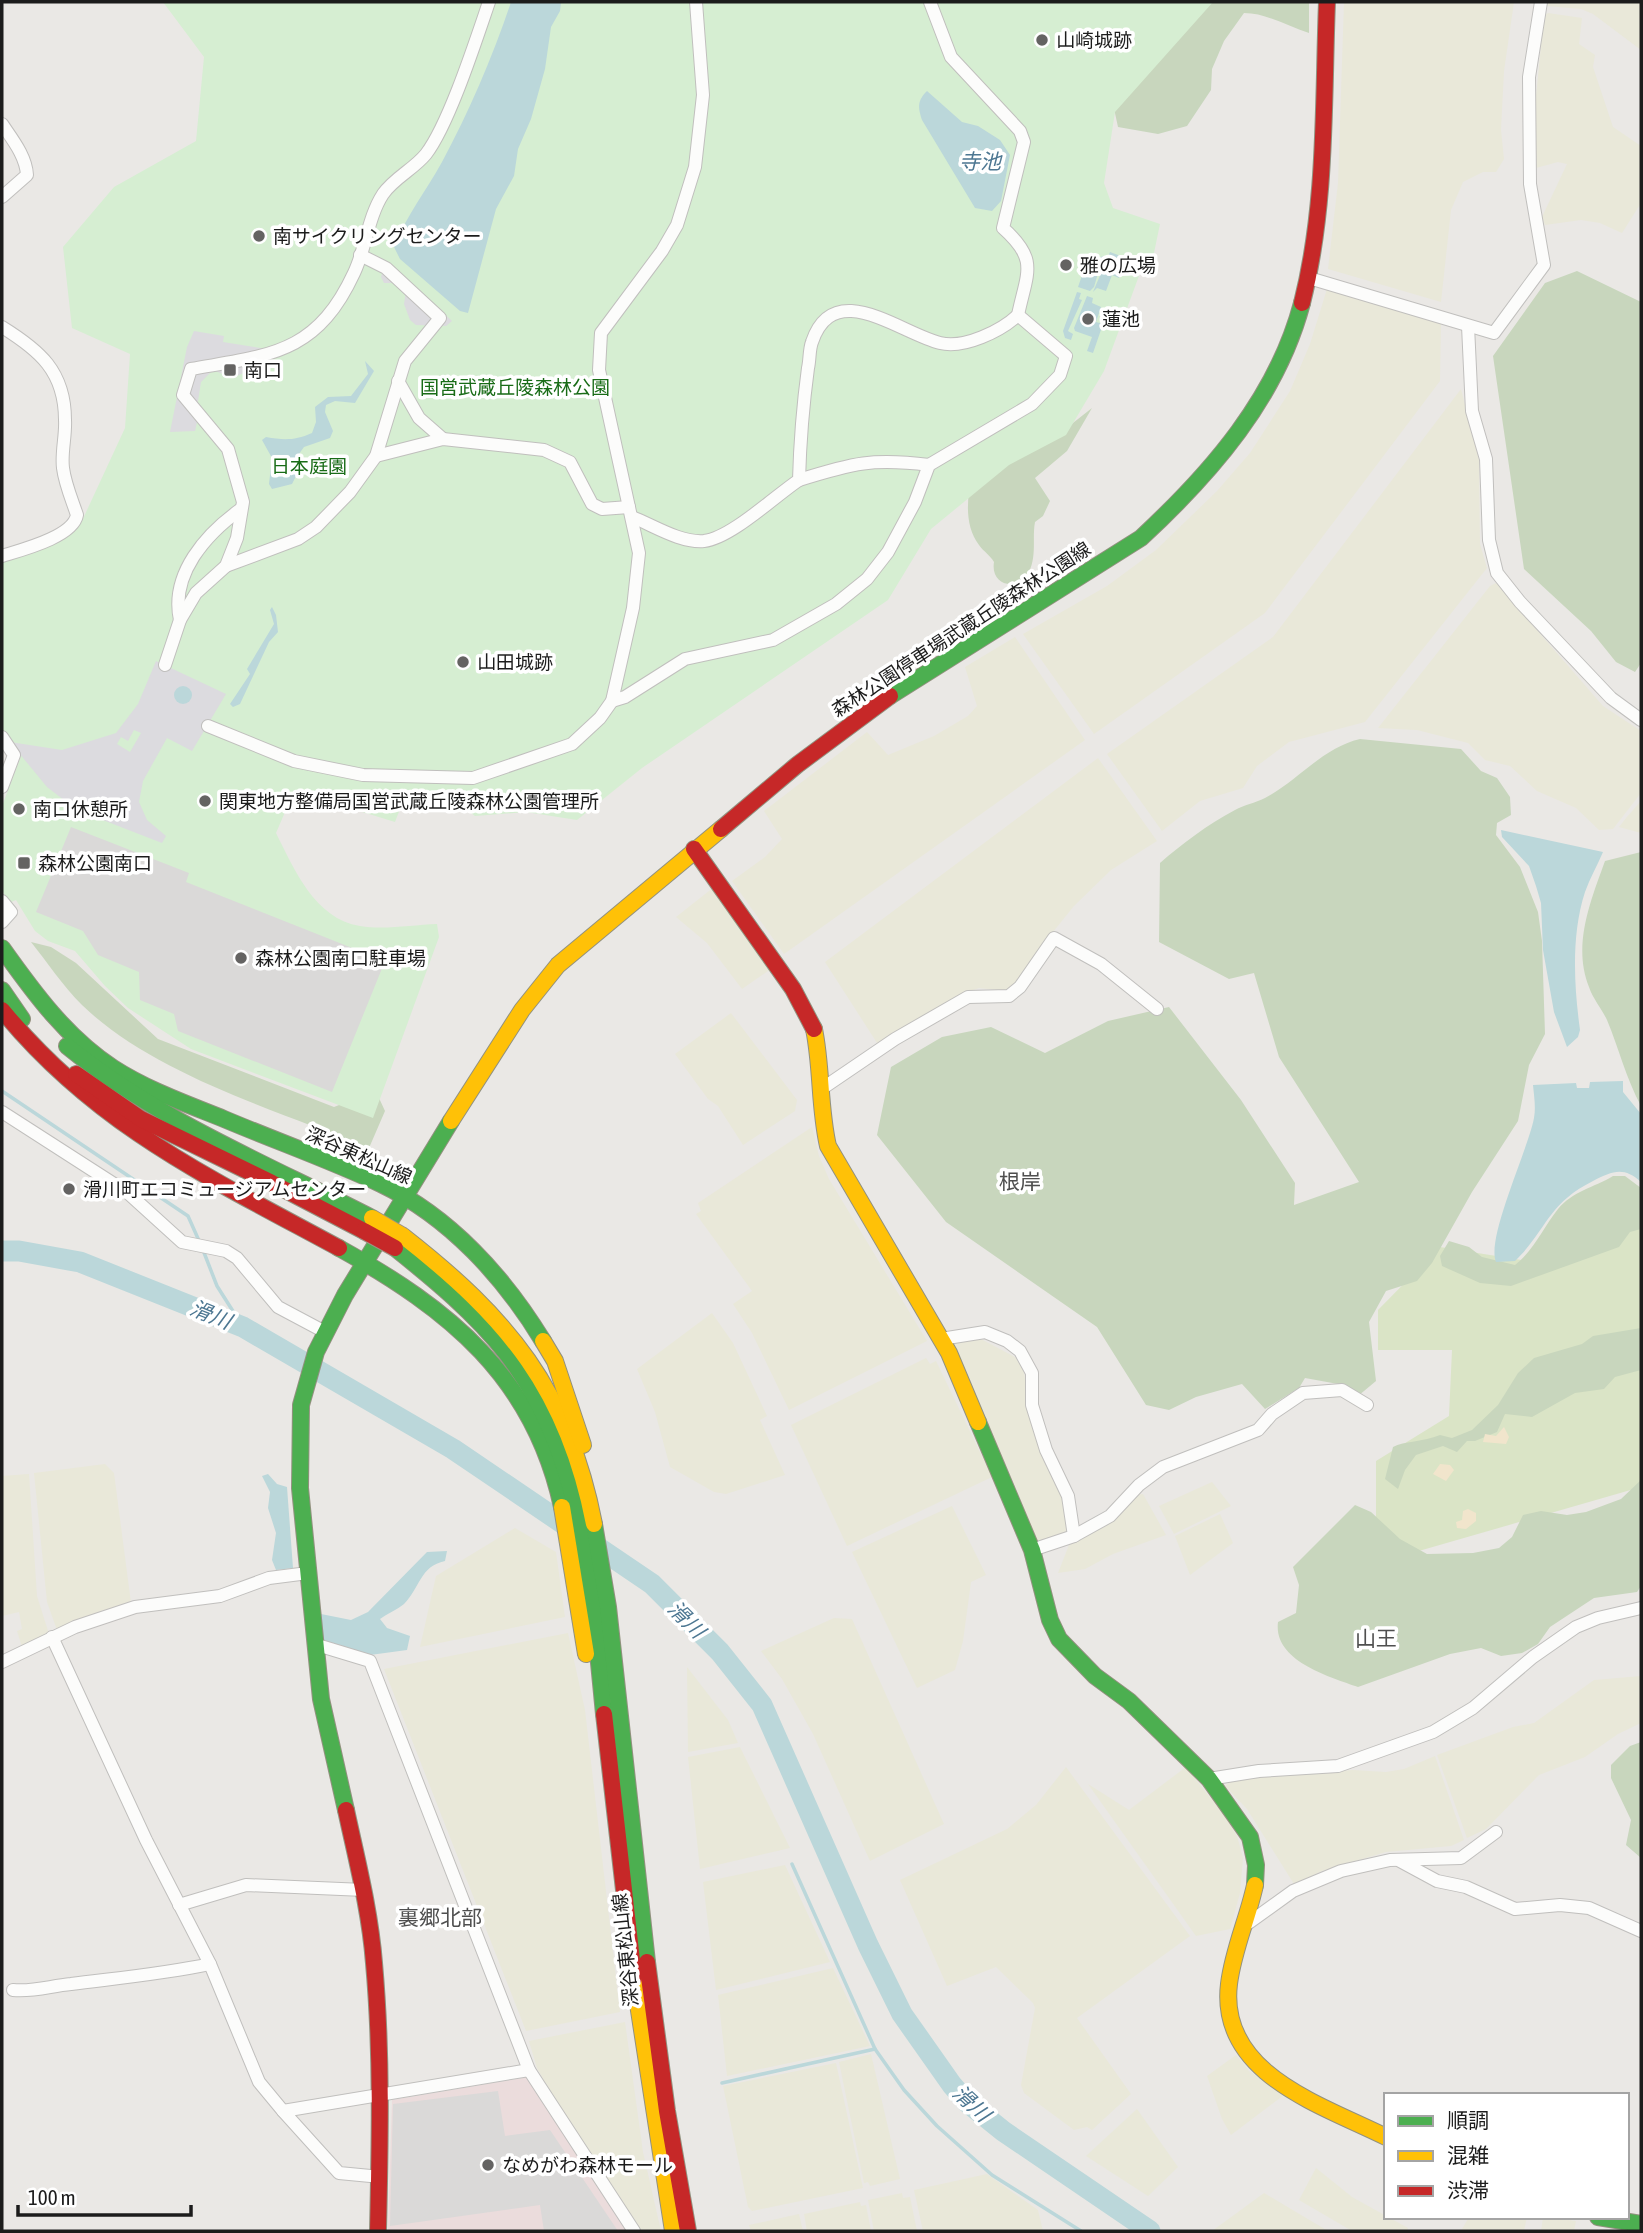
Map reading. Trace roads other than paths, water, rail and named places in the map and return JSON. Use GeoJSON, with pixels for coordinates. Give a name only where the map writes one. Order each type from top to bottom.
{"type":"FeatureCollection","features":[{"type":"Feature","properties":{"kind":"main road","name":"森林公園停車場武蔵丘陵森林公園線"},"geometry":{"type":"LineString","coordinates":[[378,2231],[381,2176],[379,2010],[364,1889],[331,1754],[314,1644],[300,1488],[303,1397],[322,1338],[477,1077],[522,1010],[558,965],[797,765],[879,704],[1131,545],[1177,506],[1244,428],[1296,328],[1309,278],[1319,215],[1327,2]]}},
{"type":"Feature","properties":{"kind":"main road"},"geometry":{"type":"LineString","coordinates":[[694,849],[735,904],[805,1010],[818,1049],[820,1090],[828,1146],[839,1170],[941,1339],[1032,1550],[1050,1620],[1059,1639],[1095,1676],[1129,1701],[1209,1779],[1243,1823],[1254,1850],[1255,1885],[1227,1997],[1234,2031],[1242,2048],[1267,2076],[1384,2136]]}},
{"type":"Feature","properties":{"kind":"main road","name":"深谷東松山線"},"geometry":{"type":"LineString","coordinates":[[2,948],[47,1011],[113,1067],[154,1090],[357,1174],[406,1198],[446,1226],[497,1276],[520,1304],[555,1362],[573,1409],[598,1496],[615,1585],[614,1663]]}},
{"type":"Feature","properties":{"kind":"main road","name":"深谷東松山線"},"geometry":{"type":"LineString","coordinates":[[2,964],[54,1034],[108,1081],[368,1224],[456,1278],[492,1311],[543,1381],[570,1438],[582,1474],[594,1527],[614,1663],[662,2084],[688,2231]]}},
{"type":"Feature","properties":{"kind":"main road","name":"深谷東松山線"},"geometry":{"type":"LineString","coordinates":[[2,990],[38,1038],[106,1098],[178,1141],[368,1224]]}},
{"type":"Feature","properties":{"kind":"main road","name":"深谷東松山線"},"geometry":{"type":"LineString","coordinates":[[2,1010],[55,1072],[106,1114],[199,1171],[366,1261],[409,1290],[478,1347],[507,1381],[525,1412],[550,1468],[586,1655],[602,1700]]}},
{"type":"Feature","properties":{"kind":"main road","name":"深谷東松山線"},"geometry":{"type":"LineString","coordinates":[[399,1242],[494,1338],[519,1373],[561,1456],[575,1510],[602,1700],[645,2078],[673,2231]]}},
{"type":"Feature","properties":{"kind":"main road"},"geometry":{"type":"LineString","coordinates":[[1610,2219],[1641,2224]]}},
{"type":"Feature","properties":{"kind":"street"},"geometry":{"type":"LineString","coordinates":[[226,566],[237,538],[243,502],[228,449],[184,395],[191,369],[292,348],[331,312],[355,273],[384,192],[426,153],[449,107],[489,2]]}},
{"type":"Feature","properties":{"kind":"street"},"geometry":{"type":"LineString","coordinates":[[208,726],[270,753],[324,769],[363,775],[473,778],[572,744],[600,718],[612,701],[639,553],[598,352],[601,333],[662,251],[677,225],[688,192],[702,122],[696,2]]}},
{"type":"Feature","properties":{"kind":"street"},"geometry":{"type":"LineString","coordinates":[[799,480],[805,387],[811,343],[821,323],[844,310],[863,311],[941,343],[957,344],[1010,323],[1018,315],[1028,265],[1027,254],[1003,228],[1024,142],[1020,131],[951,57],[930,2]]}},
{"type":"Feature","properties":{"kind":"street"},"geometry":{"type":"LineString","coordinates":[[1309,278],[1494,333],[1544,265],[1530,184],[1529,77],[1541,2]]}},
{"type":"Feature","properties":{"kind":"street"},"geometry":{"type":"LineString","coordinates":[[2,124],[27,167],[27,175],[2,197]]}},
{"type":"Feature","properties":{"kind":"street"},"geometry":{"type":"LineString","coordinates":[[165,665],[180,620],[196,593],[226,566],[298,539],[316,527],[350,492],[376,456],[405,361],[440,318],[386,268],[360,255]]}},
{"type":"Feature","properties":{"kind":"street"},"geometry":{"type":"LineString","coordinates":[[376,456],[443,439],[544,450],[570,462],[592,504],[602,509],[631,512],[683,538],[704,541],[734,527],[799,480],[848,464],[884,460],[929,465],[1032,404],[1060,375],[1066,356],[1018,315]]}},
{"type":"Feature","properties":{"kind":"street"},"geometry":{"type":"LineString","coordinates":[[1468,326],[1472,411],[1486,459],[1489,540],[1497,573],[1520,602],[1611,698],[1641,720]]}},
{"type":"Feature","properties":{"kind":"street"},"geometry":{"type":"LineString","coordinates":[[2,327],[37,348],[53,372],[63,395],[65,417],[62,465],[77,515],[75,522],[68,529],[33,546],[2,556]]}},
{"type":"Feature","properties":{"kind":"street"},"geometry":{"type":"LineString","coordinates":[[398,381],[419,418],[443,439]]}},
{"type":"Feature","properties":{"kind":"street"},"geometry":{"type":"LineString","coordinates":[[612,701],[625,697],[685,659],[773,640],[836,604],[867,579],[888,552],[915,502],[929,465]]}},
{"type":"Feature","properties":{"kind":"street"},"geometry":{"type":"LineString","coordinates":[[180,620],[176,601],[184,573],[222,523],[241,509]]}},
{"type":"Feature","properties":{"kind":"street"},"geometry":{"type":"LineString","coordinates":[[2,737],[15,755],[2,787]]}},
{"type":"Feature","properties":{"kind":"street"},"geometry":{"type":"LineString","coordinates":[[2,901],[11,912],[2,922]]}},
{"type":"Feature","properties":{"kind":"street"},"geometry":{"type":"LineString","coordinates":[[820,1090],[895,1039],[968,996],[1009,996],[1020,987],[1054,938],[1101,964],[1157,1009]]}},
{"type":"Feature","properties":{"kind":"street"},"geometry":{"type":"LineString","coordinates":[[2,1112],[128,1194],[182,1242],[226,1251],[237,1258],[278,1307],[322,1338]]}},
{"type":"Feature","properties":{"kind":"street"},"geometry":{"type":"LineString","coordinates":[[941,1339],[985,1332],[1007,1341],[1020,1351],[1031,1373],[1032,1405],[1046,1450],[1068,1496],[1074,1536]]}},
{"type":"Feature","properties":{"kind":"street"},"geometry":{"type":"LineString","coordinates":[[1032,1550],[1074,1536],[1110,1516],[1139,1485],[1163,1467],[1258,1430],[1272,1414],[1303,1393],[1342,1390],[1367,1405]]}},
{"type":"Feature","properties":{"kind":"street"},"geometry":{"type":"LineString","coordinates":[[2,1662],[52,1637],[135,1607],[220,1596],[269,1578],[308,1573]]}},
{"type":"Feature","properties":{"kind":"street"},"geometry":{"type":"LineString","coordinates":[[1209,1779],[1259,1771],[1338,1766],[1433,1732],[1473,1708],[1533,1657],[1576,1628],[1598,1618],[1641,1608]]}},
{"type":"Feature","properties":{"kind":"street"},"geometry":{"type":"LineString","coordinates":[[52,1637],[146,1840],[210,1964],[259,2082],[339,2173],[381,2176]]}},
{"type":"Feature","properties":{"kind":"street"},"geometry":{"type":"LineString","coordinates":[[314,1644],[370,1661],[530,2070],[634,2231]]}},
{"type":"Feature","properties":{"kind":"street"},"geometry":{"type":"LineString","coordinates":[[1243,1927],[1293,1891],[1329,1876],[1372,1863],[1461,1858],[1496,1832]]}},
{"type":"Feature","properties":{"kind":"street"},"geometry":{"type":"LineString","coordinates":[[1400,1861],[1437,1881],[1466,1887],[1515,1909],[1560,1905],[1589,1908],[1641,1931]]}},
{"type":"Feature","properties":{"kind":"street"},"geometry":{"type":"LineString","coordinates":[[179,1905],[246,1885],[364,1889]]}},
{"type":"Feature","properties":{"kind":"street"},"geometry":{"type":"LineString","coordinates":[[13,1990],[34,1992],[67,1984],[142,1978],[210,1964]]}},
{"type":"Feature","properties":{"kind":"street"},"geometry":{"type":"LineString","coordinates":[[283,2111],[530,2070]]}},
{"type":"Feature","properties":{"kind":"water"},"geometry":{"type":"Polygon","coordinates":[[[511,2],[561,2],[560,11],[551,27],[545,69],[531,119],[518,149],[514,176],[496,209],[468,313],[460,311],[400,259],[394,247],[462,124],[511,2]]]}},
{"type":"Feature","properties":{"kind":"water","name":"寺池"},"geometry":{"type":"Polygon","coordinates":[[[927,91],[962,122],[978,126],[1000,140],[1010,155],[1001,201],[992,211],[975,208],[922,120],[919,104],[927,91]]]}},
{"type":"Feature","properties":{"kind":"water"},"geometry":{"type":"Polygon","coordinates":[[[1110,252],[1126,258],[1119,278],[1112,275],[1106,291],[1097,288],[1093,292],[1110,252]]]}},
{"type":"Feature","properties":{"kind":"water"},"geometry":{"type":"Polygon","coordinates":[[[1103,256],[1094,287],[1090,291],[1078,287],[1086,264],[1103,256]]]}},
{"type":"Feature","properties":{"kind":"water"},"geometry":{"type":"Polygon","coordinates":[[[1077,292],[1081,293],[1079,299],[1082,300],[1068,331],[1073,334],[1071,340],[1065,338],[1063,331],[1077,292]]]}},
{"type":"Feature","properties":{"kind":"water"},"geometry":{"type":"Polygon","coordinates":[[[1087,296],[1093,298],[1092,303],[1101,307],[1096,322],[1103,324],[1093,353],[1087,351],[1092,337],[1075,331],[1074,328],[1087,296]]]}},
{"type":"Feature","properties":{"kind":"water"},"geometry":{"type":"Polygon","coordinates":[[[365,361],[374,371],[355,403],[335,401],[326,405],[325,412],[333,431],[330,438],[304,447],[296,458],[298,472],[292,484],[272,489],[269,484],[272,458],[262,440],[266,437],[294,439],[312,433],[316,422],[315,407],[328,397],[351,396],[368,374],[365,361]]]}},
{"type":"Feature","properties":{"kind":"water"},"geometry":{"type":"Polygon","coordinates":[[[272,607],[278,632],[269,642],[240,704],[233,707],[230,704],[250,674],[247,669],[274,624],[270,610],[272,607]]]}},
{"type":"Feature","properties":{"kind":"water"},"geometry":{"type":"Polygon","coordinates":[[[179,686],[187,686],[192,695],[190,702],[179,704],[174,699],[174,691],[179,686]]]}},
{"type":"Feature","properties":{"kind":"water"},"geometry":{"type":"Polygon","coordinates":[[[1501,830],[1603,852],[1587,887],[1577,926],[1576,996],[1580,1030],[1578,1037],[1567,1047],[1554,1012],[1543,950],[1541,903],[1536,886],[1529,866],[1502,837],[1501,830]]]}},
{"type":"Feature","properties":{"kind":"water"},"geometry":{"type":"Polygon","coordinates":[[[1623,1081],[1623,1092],[1641,1114],[1641,1182],[1623,1172],[1593,1181],[1557,1208],[1515,1261],[1496,1262],[1497,1234],[1502,1214],[1534,1118],[1533,1085],[1576,1083],[1577,1088],[1589,1088],[1590,1082],[1623,1081]]]}},
{"type":"Feature","properties":{"kind":"water"},"geometry":{"type":"Polygon","coordinates":[[[268,1474],[277,1484],[287,1487],[293,1568],[276,1570],[272,1560],[276,1533],[268,1508],[270,1492],[262,1476],[268,1474]]]}},
{"type":"Feature","properties":{"kind":"water"},"geometry":{"type":"Polygon","coordinates":[[[447,1551],[445,1561],[425,1573],[404,1604],[380,1619],[387,1628],[410,1636],[407,1650],[370,1655],[322,1640],[321,1614],[351,1620],[368,1612],[427,1552],[447,1551]]]}},
{"type":"Feature","properties":{"kind":"waterway"},"geometry":{"type":"LineString","coordinates":[[2,1091],[188,1216],[200,1243]]}},
{"type":"Feature","properties":{"kind":"waterway"},"geometry":{"type":"LineString","coordinates":[[203,1250],[217,1286],[243,1327]]}},
{"type":"Feature","properties":{"kind":"waterway","name":"滑川"},"geometry":{"type":"LineString","coordinates":[[2,1251],[19,1251],[80,1262],[243,1327],[453,1449],[652,1584],[720,1652],[762,1705],[868,1945],[902,2014],[952,2085],[967,2102],[1003,2131],[1150,2231]]}},
{"type":"Feature","properties":{"kind":"waterway"},"geometry":{"type":"LineString","coordinates":[[792,1864],[875,2049],[904,2090],[937,2126],[992,2175],[1081,2231]]}},
{"type":"Feature","properties":{"kind":"waterway"},"geometry":{"type":"LineString","coordinates":[[722,2083],[875,2049]]}},
{"type":"Feature","properties":{"kind":"place","name":"山崎城跡"},"geometry":{"type":"Point","coordinates":[1042,40]}},
{"type":"Feature","properties":{"kind":"place","name":"南サイクリングセンター"},"geometry":{"type":"Point","coordinates":[259,236]}},
{"type":"Feature","properties":{"kind":"place","name":"雅の広場"},"geometry":{"type":"Point","coordinates":[1066,265]}},
{"type":"Feature","properties":{"kind":"place","name":"蓮池"},"geometry":{"type":"Point","coordinates":[1088,319]}},
{"type":"Feature","properties":{"kind":"place","name":"南口"},"geometry":{"type":"Point","coordinates":[230,370]}},
{"type":"Feature","properties":{"kind":"place","name":"山田城跡"},"geometry":{"type":"Point","coordinates":[463,662]}},
{"type":"Feature","properties":{"kind":"place","name":"関東地方整備局国営武蔵丘陵森林公園管理所"},"geometry":{"type":"Point","coordinates":[205,801]}},
{"type":"Feature","properties":{"kind":"place","name":"南口休憩所"},"geometry":{"type":"Point","coordinates":[19,809]}},
{"type":"Feature","properties":{"kind":"place","name":"森林公園南口"},"geometry":{"type":"Point","coordinates":[24,863]}},
{"type":"Feature","properties":{"kind":"place","name":"森林公園南口駐車場"},"geometry":{"type":"Point","coordinates":[241,958]}},
{"type":"Feature","properties":{"kind":"place","name":"滑川町エコミュージアムセンター"},"geometry":{"type":"Point","coordinates":[69,1189]}},
{"type":"Feature","properties":{"kind":"place","name":"なめがわ森林モール"},"geometry":{"type":"Point","coordinates":[488,2165]}},
{"type":"Feature","properties":{"kind":"district","name":"根岸"},"geometry":{"type":"Point","coordinates":[1020,1181]}},
{"type":"Feature","properties":{"kind":"district","name":"山王"},"geometry":{"type":"Point","coordinates":[1376,1638]}},
{"type":"Feature","properties":{"kind":"district","name":"裏郷北部"},"geometry":{"type":"Point","coordinates":[440,1917]}},
{"type":"Feature","properties":{"kind":"park label","name":"国営武蔵丘陵森林公園"},"geometry":{"type":"Point","coordinates":[515,387]}},
{"type":"Feature","properties":{"kind":"park label","name":"日本庭園"},"geometry":{"type":"Point","coordinates":[309,466]}}]}
